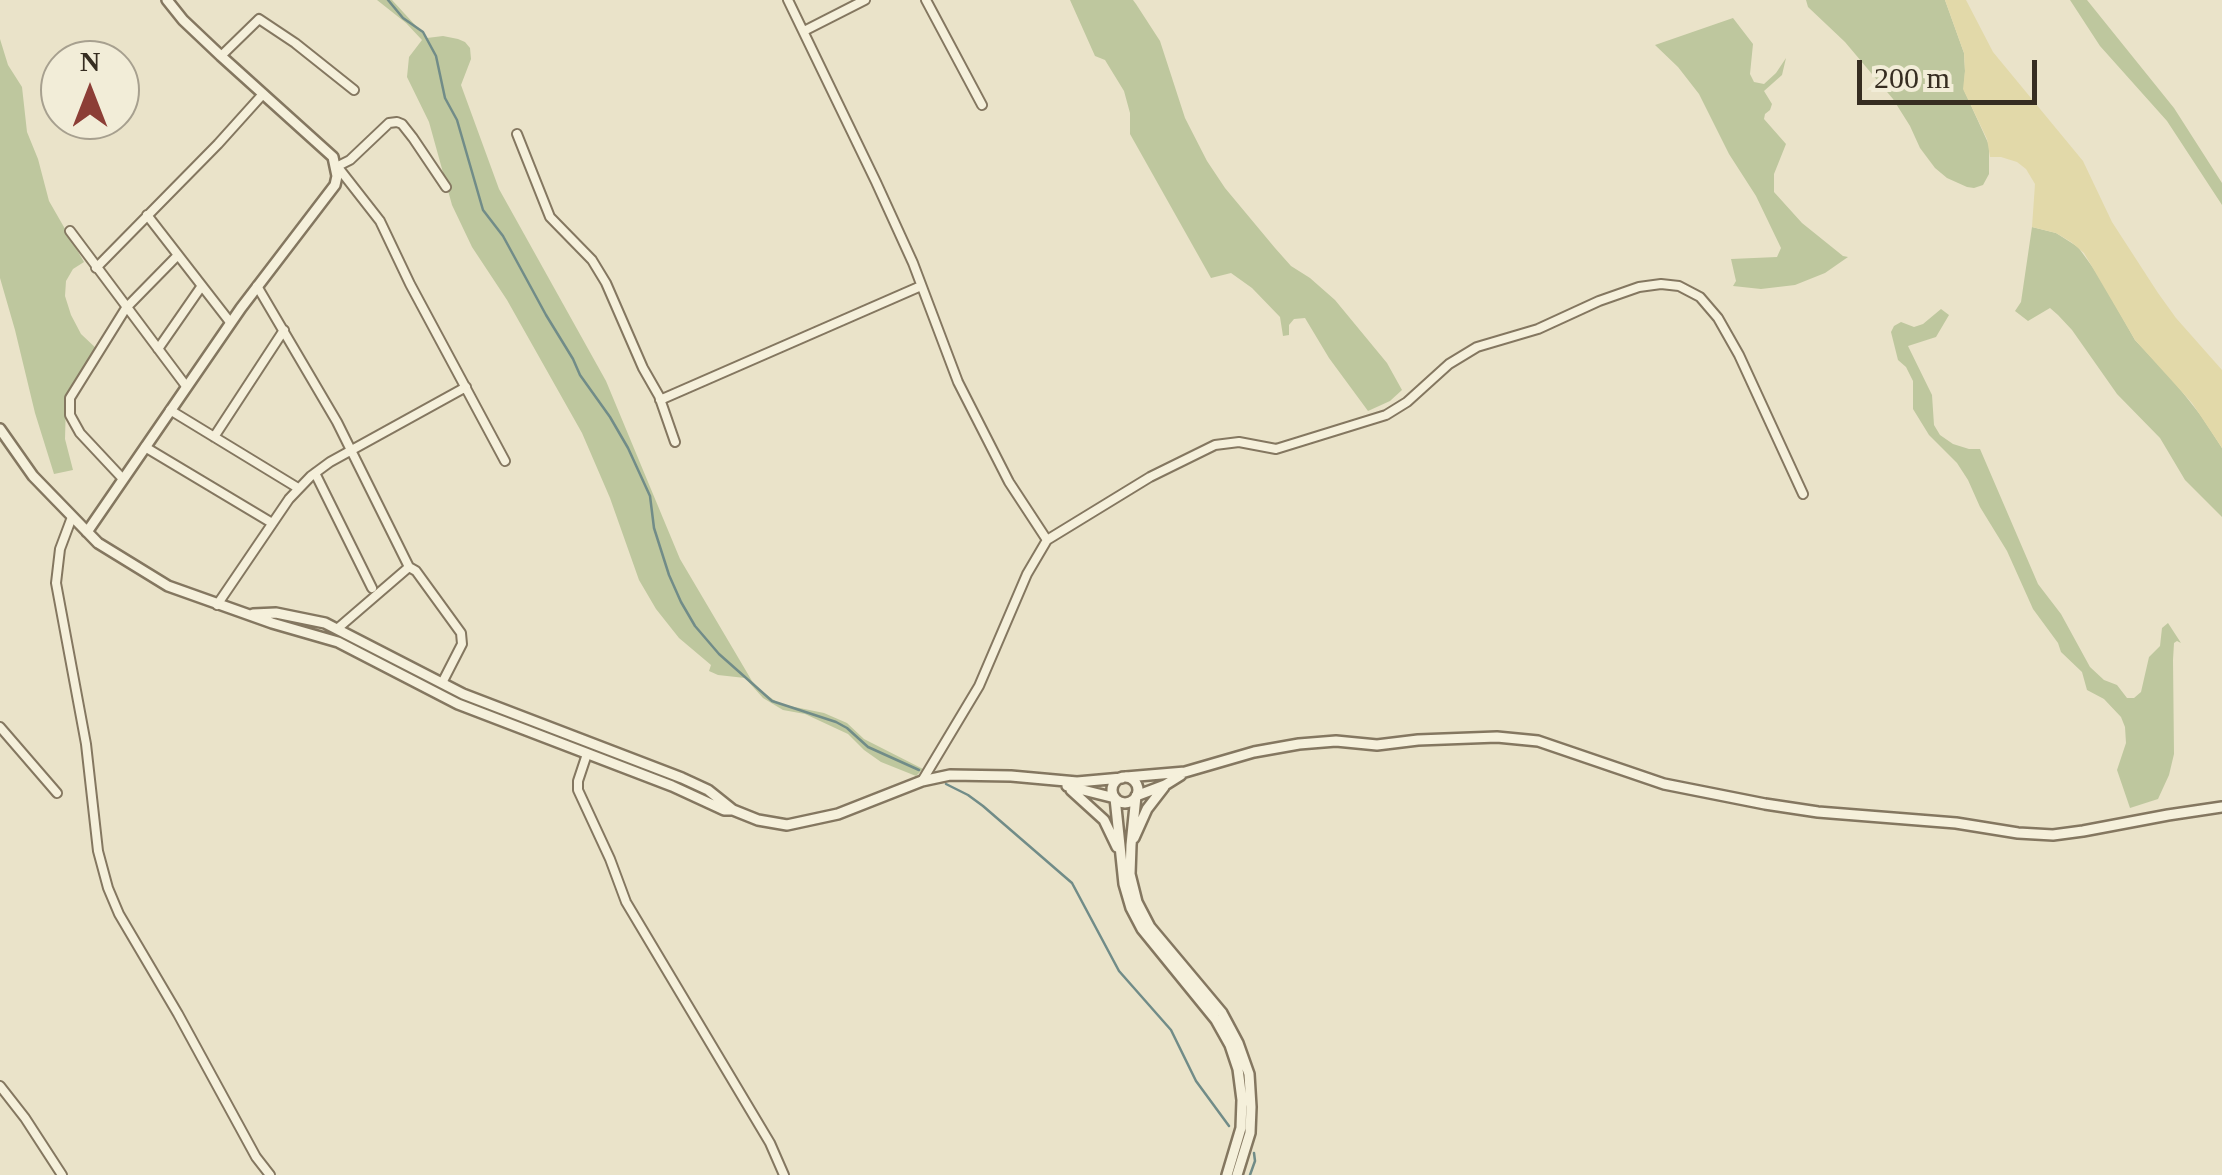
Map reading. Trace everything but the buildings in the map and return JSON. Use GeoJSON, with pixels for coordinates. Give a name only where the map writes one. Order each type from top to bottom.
{"type":"FeatureCollection","features":[{"type":"Feature","properties":{"kind":"street"},"geometry":{"type":"LineString","coordinates":[[167,0],[221,56],[333,157],[380,221],[505,461]]}},
{"type":"Feature","properties":{"kind":"street"},"geometry":{"type":"LineString","coordinates":[[788,0],[876,182],[958,382],[1009,482],[1047,540]]}},
{"type":"Feature","properties":{"kind":"street"},"geometry":{"type":"LineString","coordinates":[[926,0],[982,106]]}},
{"type":"Feature","properties":{"kind":"street"},"geometry":{"type":"LineString","coordinates":[[804,31],[860,1]]}},
{"type":"Feature","properties":{"kind":"street"},"geometry":{"type":"LineString","coordinates":[[221,56],[260,19],[354,90]]}},
{"type":"Feature","properties":{"kind":"street"},"geometry":{"type":"LineString","coordinates":[[96,268],[263,94]]}},
{"type":"Feature","properties":{"kind":"street"},"geometry":{"type":"LineString","coordinates":[[337,166],[350,160],[389,123],[397,122],[413,138],[446,187]]}},
{"type":"Feature","properties":{"kind":"street"},"geometry":{"type":"LineString","coordinates":[[517,134],[550,217],[606,282],[675,442]]}},
{"type":"Feature","properties":{"kind":"street"},"geometry":{"type":"LineString","coordinates":[[87,532],[230,322],[335,185],[337,166]]}},
{"type":"Feature","properties":{"kind":"street"},"geometry":{"type":"LineString","coordinates":[[148,215],[230,322]]}},
{"type":"Feature","properties":{"kind":"street"},"geometry":{"type":"LineString","coordinates":[[70,231],[186,386]]}},
{"type":"Feature","properties":{"kind":"street"},"geometry":{"type":"LineString","coordinates":[[123,479],[80,433],[70,414],[70,398],[126,308],[178,255]]}},
{"type":"Feature","properties":{"kind":"street"},"geometry":{"type":"LineString","coordinates":[[922,780],[979,686],[1027,574],[1047,540],[1150,477],[1215,445],[1239,442],[1276,449],[1386,415],[1407,402],[1449,364],[1478,347],[1538,329],[1626,292],[1661,284],[1678,286],[1700,297],[1718,318],[1739,355],[1803,494]]}},
{"type":"Feature","properties":{"kind":"street"},"geometry":{"type":"LineString","coordinates":[[257,286],[352,450],[409,568],[416,571],[463,637],[442,683]]}},
{"type":"Feature","properties":{"kind":"street"},"geometry":{"type":"LineString","coordinates":[[660,400],[921,286]]}},
{"type":"Feature","properties":{"kind":"street"},"geometry":{"type":"LineString","coordinates":[[158,350],[201,287]]}},
{"type":"Feature","properties":{"kind":"street"},"geometry":{"type":"LineString","coordinates":[[214,437],[284,330]]}},
{"type":"Feature","properties":{"kind":"street"},"geometry":{"type":"LineString","coordinates":[[217,605],[272,523],[298,488],[315,473],[466,387]]}},
{"type":"Feature","properties":{"kind":"street"},"geometry":{"type":"LineString","coordinates":[[170,410],[298,488]]}},
{"type":"Feature","properties":{"kind":"street"},"geometry":{"type":"LineString","coordinates":[[0,429],[33,476],[98,543],[168,586],[338,642],[458,704],[672,786],[724,810],[774,823],[810,822],[922,780],[950,775],[1077,782],[1185,772],[1299,744],[1336,741],[1377,745],[1498,737],[1538,741],[1664,784],[1766,804],[2018,833],[2083,832],[2222,807]]}},
{"type":"Feature","properties":{"kind":"street"},"geometry":{"type":"LineString","coordinates":[[145,447],[272,523]]}},
{"type":"Feature","properties":{"kind":"street"},"geometry":{"type":"LineString","coordinates":[[315,473],[372,588]]}},
{"type":"Feature","properties":{"kind":"street"},"geometry":{"type":"LineString","coordinates":[[72,516],[60,548],[56,583],[86,744],[98,852],[108,888],[256,1157],[270,1175]]}},
{"type":"Feature","properties":{"kind":"street"},"geometry":{"type":"LineString","coordinates":[[337,629],[409,568]]}},
{"type":"Feature","properties":{"kind":"street"},"geometry":{"type":"LineString","coordinates":[[251,614],[276,612],[325,623],[490,705],[682,778],[708,790],[734,810]]}},
{"type":"Feature","properties":{"kind":"street"},"geometry":{"type":"LineString","coordinates":[[0,727],[57,793]]}},
{"type":"Feature","properties":{"kind":"street"},"geometry":{"type":"LineString","coordinates":[[588,754],[578,790],[626,902],[770,1144],[784,1175]]}},
{"type":"Feature","properties":{"kind":"street"},"geometry":{"type":"LineString","coordinates":[[1035,778],[1126,802],[1185,772]]}},
{"type":"Feature","properties":{"kind":"street"},"geometry":{"type":"LineString","coordinates":[[1124,778],[1136,784],[1130,874],[1137,902],[1150,927],[1222,1013],[1249,1074],[1250,1133],[1237,1175]]}},
{"type":"Feature","properties":{"kind":"street"},"geometry":{"type":"LineString","coordinates":[[1124,778],[1113,786],[1124,884],[1131,908],[1142,929],[1216,1020],[1238,1069],[1241,1128],[1228,1175]]}},
{"type":"Feature","properties":{"kind":"street"},"geometry":{"type":"LineString","coordinates":[[1131,845],[1147,810],[1165,785]]}},
{"type":"Feature","properties":{"kind":"street"},"geometry":{"type":"LineString","coordinates":[[1065,786],[1104,820],[1120,855]]}},
{"type":"Feature","properties":{"kind":"street"},"geometry":{"type":"LineString","coordinates":[[0,1086],[26,1118],[62,1175]]}},
{"type":"Feature","properties":{"kind":"green space"},"geometry":{"type":"Polygon","coordinates":[[[377,0],[392,0],[427,38],[458,39],[470,48],[471,59],[461,85],[499,189],[606,381],[680,559],[752,681],[780,704],[824,713],[847,723],[864,739],[923,769],[916,776],[881,762],[848,734],[805,714],[783,710],[763,698],[745,678],[709,671],[711,665],[679,638],[656,609],[639,580],[582,433],[507,300],[472,247],[452,205],[429,122],[407,77],[409,57],[422,40],[377,0]]]}},
{"type":"Feature","properties":{"kind":"green space"},"geometry":{"type":"Polygon","coordinates":[[[1070,0],[1133,0],[1160,41],[1185,118],[1207,161],[1291,266],[1335,300],[1387,363],[1402,390],[1390,401],[1368,411],[1305,318],[1294,319],[1289,335],[1283,336],[1280,317],[1252,288],[1231,273],[1211,278],[1130,134],[1124,91],[1105,60],[1095,56],[1070,0]]]}},
{"type":"Feature","properties":{"kind":"green space"},"geometry":{"type":"Polygon","coordinates":[[[1806,0],[1945,0],[1964,53],[1964,90],[1989,145],[1989,174],[1983,185],[1967,187],[1935,168],[1893,99],[1845,42],[1808,7],[1806,0]]]}},
{"type":"Feature","properties":{"kind":"green space"},"geometry":{"type":"Polygon","coordinates":[[[2070,0],[2087,0],[2174,108],[2222,183],[2222,205],[2167,121],[2100,46],[2070,0]]]}},
{"type":"Feature","properties":{"kind":"green space"},"geometry":{"type":"Polygon","coordinates":[[[1733,18],[1753,44],[1750,74],[1754,82],[1764,84],[1786,58],[1782,75],[1764,91],[1772,104],[1764,119],[1786,144],[1774,174],[1774,192],[1802,223],[1848,257],[1825,273],[1795,285],[1761,289],[1733,286],[1736,281],[1731,259],[1777,257],[1781,248],[1699,94],[1655,45],[1733,18]]]}},
{"type":"Feature","properties":{"kind":"green space"},"geometry":{"type":"Polygon","coordinates":[[[0,39],[8,65],[22,87],[27,132],[49,201],[84,262],[73,269],[66,281],[65,296],[71,315],[81,334],[99,351],[66,402],[65,439],[73,470],[54,474],[0,278],[0,39]]]}},
{"type":"Feature","properties":{"kind":"green space"},"geometry":{"type":"Polygon","coordinates":[[[2032,227],[2056,233],[2078,247],[2135,340],[2202,417],[2222,448],[2222,517],[2185,480],[2160,438],[2117,394],[2058,315],[2050,308],[2028,321],[2015,311],[2021,302],[2032,227]]]}},
{"type":"Feature","properties":{"kind":"green space"},"geometry":{"type":"Polygon","coordinates":[[[1941,309],[1949,315],[1936,337],[1908,346],[1932,395],[1934,425],[1953,444],[1980,449],[2038,584],[2061,614],[2090,667],[2104,680],[2117,685],[2127,698],[2134,698],[2141,692],[2149,657],[2160,646],[2162,628],[2168,623],[2181,643],[2174,643],[2174,754],[2158,799],[2130,808],[2117,770],[2126,743],[2121,717],[2104,699],[2087,690],[2082,672],[2061,652],[2033,609],[1968,480],[1929,435],[1913,409],[1913,381],[1898,360],[1891,332],[1901,322],[1914,327],[1923,324],[1941,309]]]}},
{"type":"Feature","properties":{"kind":"sand"},"geometry":{"type":"Polygon","coordinates":[[[1945,0],[1966,0],[1993,52],[2083,161],[2112,222],[2158,293],[2222,370],[2222,448],[2192,403],[2135,340],[2084,253],[2056,233],[2032,227],[2035,184],[2017,162],[1990,157],[1987,139],[1963,89],[1964,53],[1945,0]]]}},
{"type":"Feature","properties":{"kind":"waterway"},"geometry":{"type":"LineString","coordinates":[[388,0],[403,18],[423,32],[436,56],[445,98],[457,120],[483,210],[503,236],[580,375],[628,448],[650,496],[654,528],[669,575],[695,626],[719,654],[772,701],[836,722],[868,747],[919,770]]}},
{"type":"Feature","properties":{"kind":"waterway"},"geometry":{"type":"LineString","coordinates":[[946,784],[983,806],[1072,883],[1119,971],[1171,1030],[1196,1081],[1229,1126]]}},
{"type":"Feature","properties":{"kind":"waterway"},"geometry":{"type":"LineString","coordinates":[[1250,1175],[1254,1153]]}}]}
